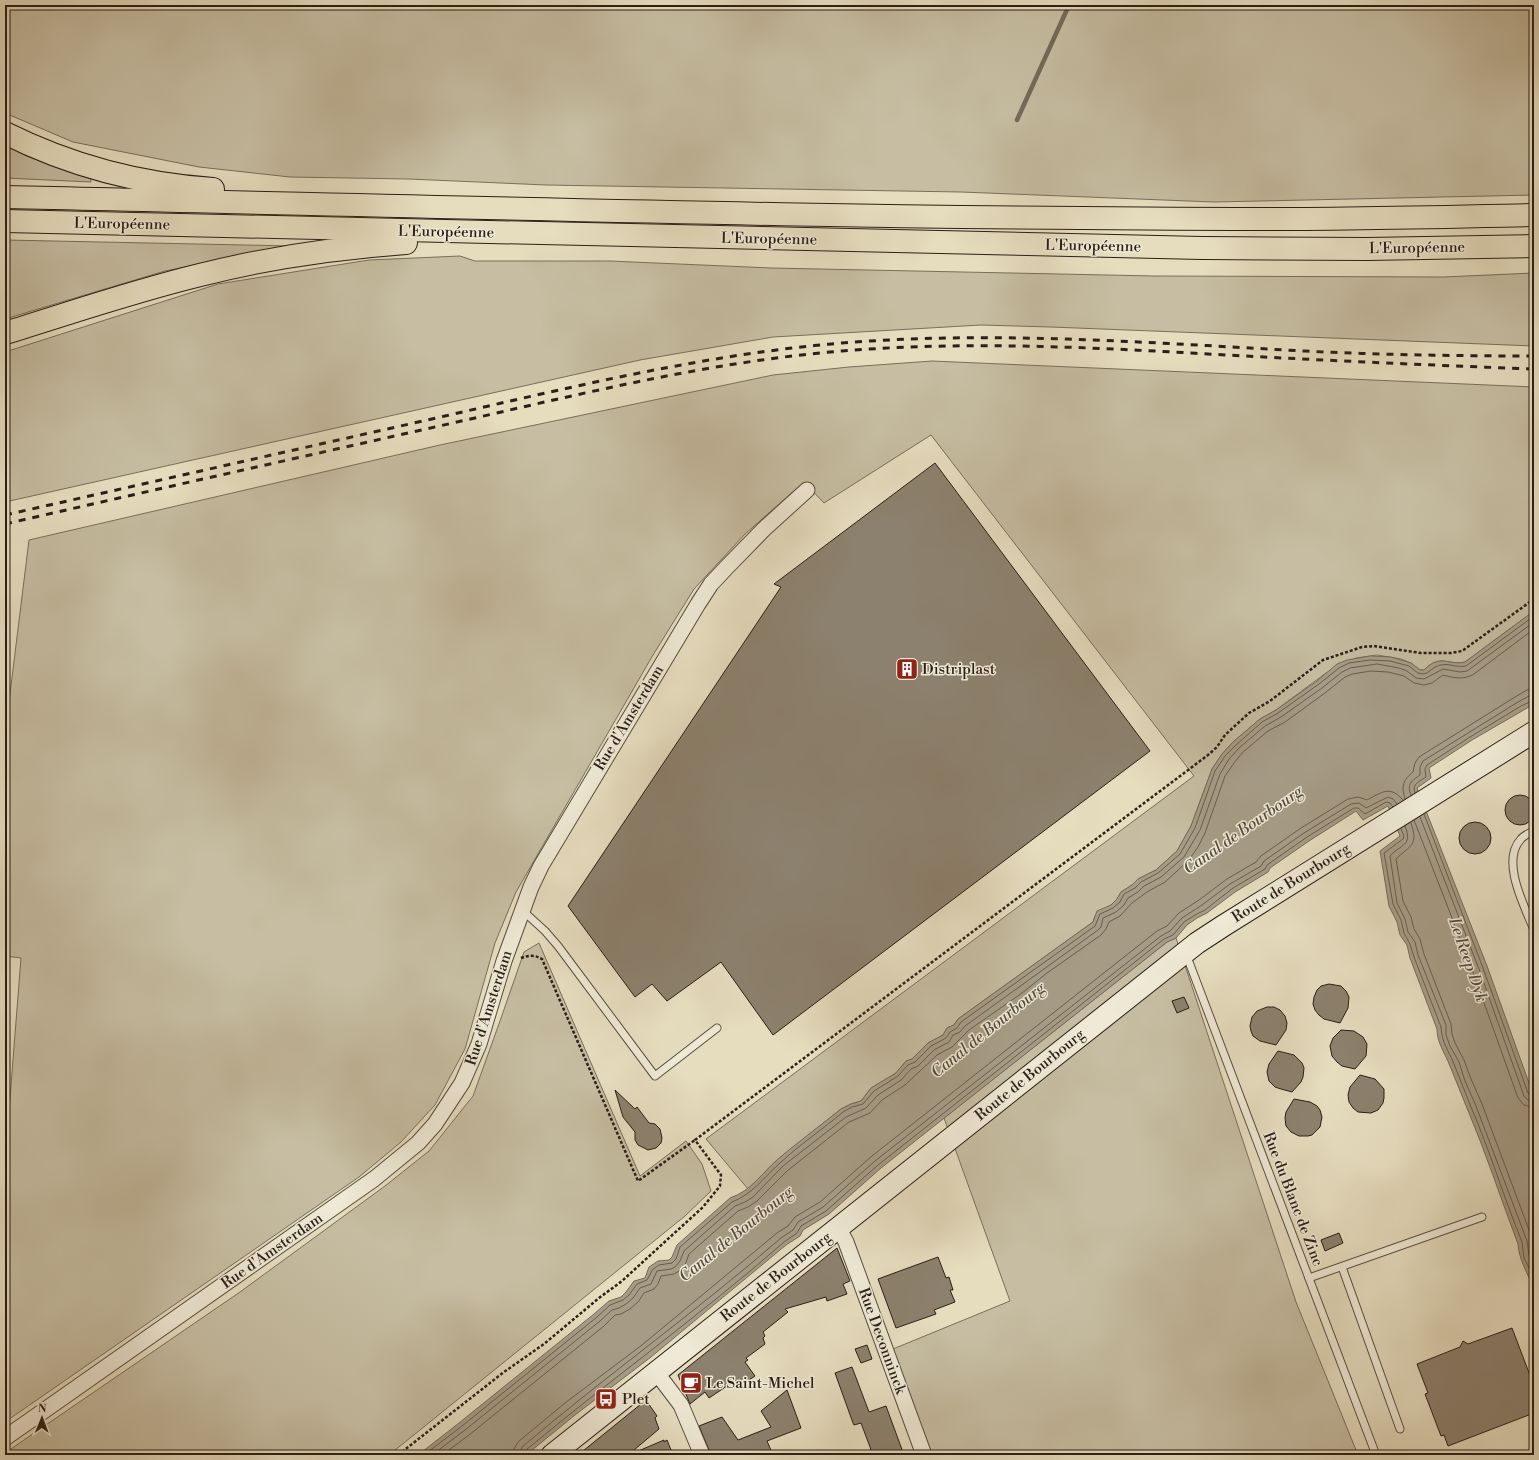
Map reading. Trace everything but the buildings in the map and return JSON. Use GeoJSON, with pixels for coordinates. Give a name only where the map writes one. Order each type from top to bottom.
{"type":"FeatureCollection","features":[{"type":"Feature","properties":{"kind":"highway"},"geometry":{"type":"LineString","coordinates":[[5,133],[53,154],[97,168],[145,180],[202,188],[455,196],[707,213]]}},
{"type":"Feature","properties":{"kind":"highway","name":"L'Européenne"},"geometry":{"type":"LineString","coordinates":[[5,198],[859,216],[1262,219],[1534,215]]}},
{"type":"Feature","properties":{"kind":"highway","name":"L'Européenne"},"geometry":{"type":"LineString","coordinates":[[5,221],[862,242],[1279,249],[1534,246]]}},
{"type":"Feature","properties":{"kind":"highway"},"geometry":{"type":"LineString","coordinates":[[5,333],[199,275],[264,261],[357,247],[436,242],[862,242]]}},
{"type":"Feature","properties":{"kind":"main road","name":"Route de Bourbourg"},"geometry":{"type":"LineString","coordinates":[[552,1455],[1186,952],[1228,923],[1534,732]]}},
{"type":"Feature","properties":{"kind":"street","name":"Rue d'Amsterdam"},"geometry":{"type":"LineString","coordinates":[[5,1438],[367,1184],[397,1162],[418,1143],[442,1114],[468,1071],[479,1044],[504,961],[522,910],[541,866],[671,647],[706,592],[726,568],[748,545],[807,490]]}},
{"type":"Feature","properties":{"kind":"street","name":"Rue Deconninck"},"geometry":{"type":"LineString","coordinates":[[838,1227],[846,1242],[924,1455]]}},
{"type":"Feature","properties":{"kind":"street"},"geometry":{"type":"LineString","coordinates":[[656,1372],[681,1405],[701,1452]]}},
{"type":"Feature","properties":{"kind":"lane"},"geometry":{"type":"LineString","coordinates":[[1534,831],[1524,836],[1513,855],[1515,878],[1534,930]]}},
{"type":"Feature","properties":{"kind":"lane"},"geometry":{"type":"LineString","coordinates":[[522,910],[545,931],[554,942],[655,1076],[717,1028]]}},
{"type":"Feature","properties":{"kind":"lane","name":"Rue du Blanc de Zinc"},"geometry":{"type":"LineString","coordinates":[[1186,952],[1376,1455]]}},
{"type":"Feature","properties":{"kind":"lane"},"geometry":{"type":"LineString","coordinates":[[1309,1278],[1482,1217]]}},
{"type":"Feature","properties":{"kind":"lane"},"geometry":{"type":"LineString","coordinates":[[1342,1266],[1400,1429]]}},
{"type":"Feature","properties":{"kind":"path"},"geometry":{"type":"LineString","coordinates":[[504,961],[526,956],[536,956],[542,959],[638,1181],[1208,755],[1249,713],[1270,701],[1323,660],[1362,647],[1374,646],[1421,654],[1462,651],[1534,599]]}},
{"type":"Feature","properties":{"kind":"path"},"geometry":{"type":"LineString","coordinates":[[398,1455],[504,1372],[544,1344],[599,1298],[622,1282],[703,1207],[720,1186],[721,1176],[694,1140]]}},
{"type":"Feature","properties":{"kind":"shaded area"},"geometry":{"type":"Polygon","coordinates":[[[5,5],[1534,5],[1534,195],[1214,202],[961,192],[546,185],[409,179],[290,177],[199,167],[73,142],[5,113],[5,5]]]}},
{"type":"Feature","properties":{"kind":"shaded area"},"geometry":{"type":"Polygon","coordinates":[[[5,144],[46,163],[90,173],[91,182],[5,178],[5,144]]]}},
{"type":"Feature","properties":{"kind":"shaded area"},"geometry":{"type":"Polygon","coordinates":[[[5,240],[293,246],[165,271],[5,319],[5,240]]]}},
{"type":"Feature","properties":{"kind":"shaded area"},"geometry":{"type":"Polygon","coordinates":[[[460,256],[475,261],[610,261],[771,268],[1154,276],[1444,277],[1534,273],[1534,346],[981,325],[773,337],[640,360],[5,502],[5,352],[218,284],[369,260],[460,256]]]}},
{"type":"Feature","properties":{"kind":"shaded area"},"geometry":{"type":"Polygon","coordinates":[[[932,361],[1534,387],[1534,611],[1465,662],[1454,663],[1440,661],[1435,662],[1424,670],[1420,670],[1411,663],[1401,659],[1377,655],[1356,658],[1326,673],[1276,710],[1260,719],[1233,742],[1222,754],[1212,769],[1191,826],[1177,851],[1156,870],[1138,879],[1121,892],[1111,905],[1095,916],[1093,922],[958,1019],[954,1025],[947,1028],[943,1035],[928,1043],[912,1059],[906,1061],[896,1073],[871,1088],[861,1101],[841,1109],[777,1160],[748,1189],[706,1139],[1194,776],[931,435],[824,503],[804,482],[745,534],[694,589],[653,655],[516,892],[495,943],[465,1049],[435,1105],[401,1142],[359,1177],[5,1422],[5,1162],[21,958],[5,956],[5,734],[29,540],[440,445],[773,375],[849,367],[932,361]]]}},
{"type":"Feature","properties":{"kind":"shaded area"},"geometry":{"type":"Polygon","coordinates":[[[1176,938],[1296,1302],[1358,1455],[931,1455],[893,1349],[1010,1301],[944,1118],[1167,942],[1176,938]]]}},
{"type":"Feature","properties":{"kind":"shaded area"},"geometry":{"type":"Polygon","coordinates":[[[539,943],[640,1176],[686,1141],[702,1164],[711,1191],[685,1216],[389,1455],[5,1455],[5,1453],[240,1292],[385,1186],[429,1151],[473,1096],[524,952],[539,943]]]}},
{"type":"Feature","properties":{"kind":"water"},"geometry":{"type":"Polygon","coordinates":[[[1534,611],[1534,704],[1472,740],[1429,768],[1431,778],[1417,788],[1487,966],[1534,1097],[1534,1289],[1522,1261],[1518,1244],[1481,1142],[1440,1043],[1437,1029],[1410,958],[1407,945],[1400,935],[1397,922],[1389,906],[1380,851],[1400,836],[1388,806],[1363,820],[1356,811],[1309,841],[1270,868],[1268,872],[1235,892],[1207,913],[1187,925],[1176,938],[1167,942],[881,1168],[829,1214],[803,1230],[800,1236],[786,1245],[651,1357],[575,1415],[526,1455],[418,1455],[609,1301],[621,1297],[634,1281],[645,1278],[649,1267],[658,1261],[669,1260],[672,1257],[677,1245],[730,1198],[744,1191],[750,1186],[793,1146],[841,1109],[861,1101],[871,1088],[896,1073],[906,1061],[912,1059],[928,1043],[943,1035],[947,1028],[954,1025],[958,1019],[1093,922],[1097,911],[1111,905],[1121,892],[1138,879],[1156,870],[1177,851],[1191,826],[1212,769],[1222,754],[1233,742],[1260,719],[1276,710],[1317,681],[1337,664],[1347,660],[1370,656],[1391,657],[1411,663],[1420,670],[1424,670],[1435,662],[1440,661],[1454,663],[1465,662],[1534,611]]]}},
{"type":"Feature","properties":{"kind":"waterway"},"geometry":{"type":"LineString","coordinates":[[1017,120],[1069,5]]}},
{"type":"Feature","properties":{"kind":"railway"},"geometry":{"type":"LineString","coordinates":[[5,515],[642,372],[792,348],[902,339],[1023,338],[1143,342],[1350,353],[1534,356]]}},
{"type":"Feature","properties":{"kind":"railway"},"geometry":{"type":"LineString","coordinates":[[5,524],[612,387],[704,369],[842,351],[934,346],[1071,347],[1534,369]]}},
{"type":"Feature","properties":{"kind":"place","name":"Distriplast"},"geometry":{"type":"Point","coordinates":[907,669]}},
{"type":"Feature","properties":{"kind":"place","name":"Le Saint-Michel"},"geometry":{"type":"Point","coordinates":[691,1383]}},
{"type":"Feature","properties":{"kind":"place","name":"Plet"},"geometry":{"type":"Point","coordinates":[606,1399]}},
{"type":"Feature","properties":{"kind":"water label","name":"Canal de Bourbourg"},"geometry":{"type":"Point","coordinates":[1243,830]}},
{"type":"Feature","properties":{"kind":"water label","name":"Le Reep Dyk"},"geometry":{"type":"Point","coordinates":[1468,960]}},
{"type":"Feature","properties":{"kind":"water label","name":"Canal de Bourbourg"},"geometry":{"type":"Point","coordinates":[988,1030]}},
{"type":"Feature","properties":{"kind":"water label","name":"Canal de Bourbourg"},"geometry":{"type":"Point","coordinates":[736,1234]}}]}
